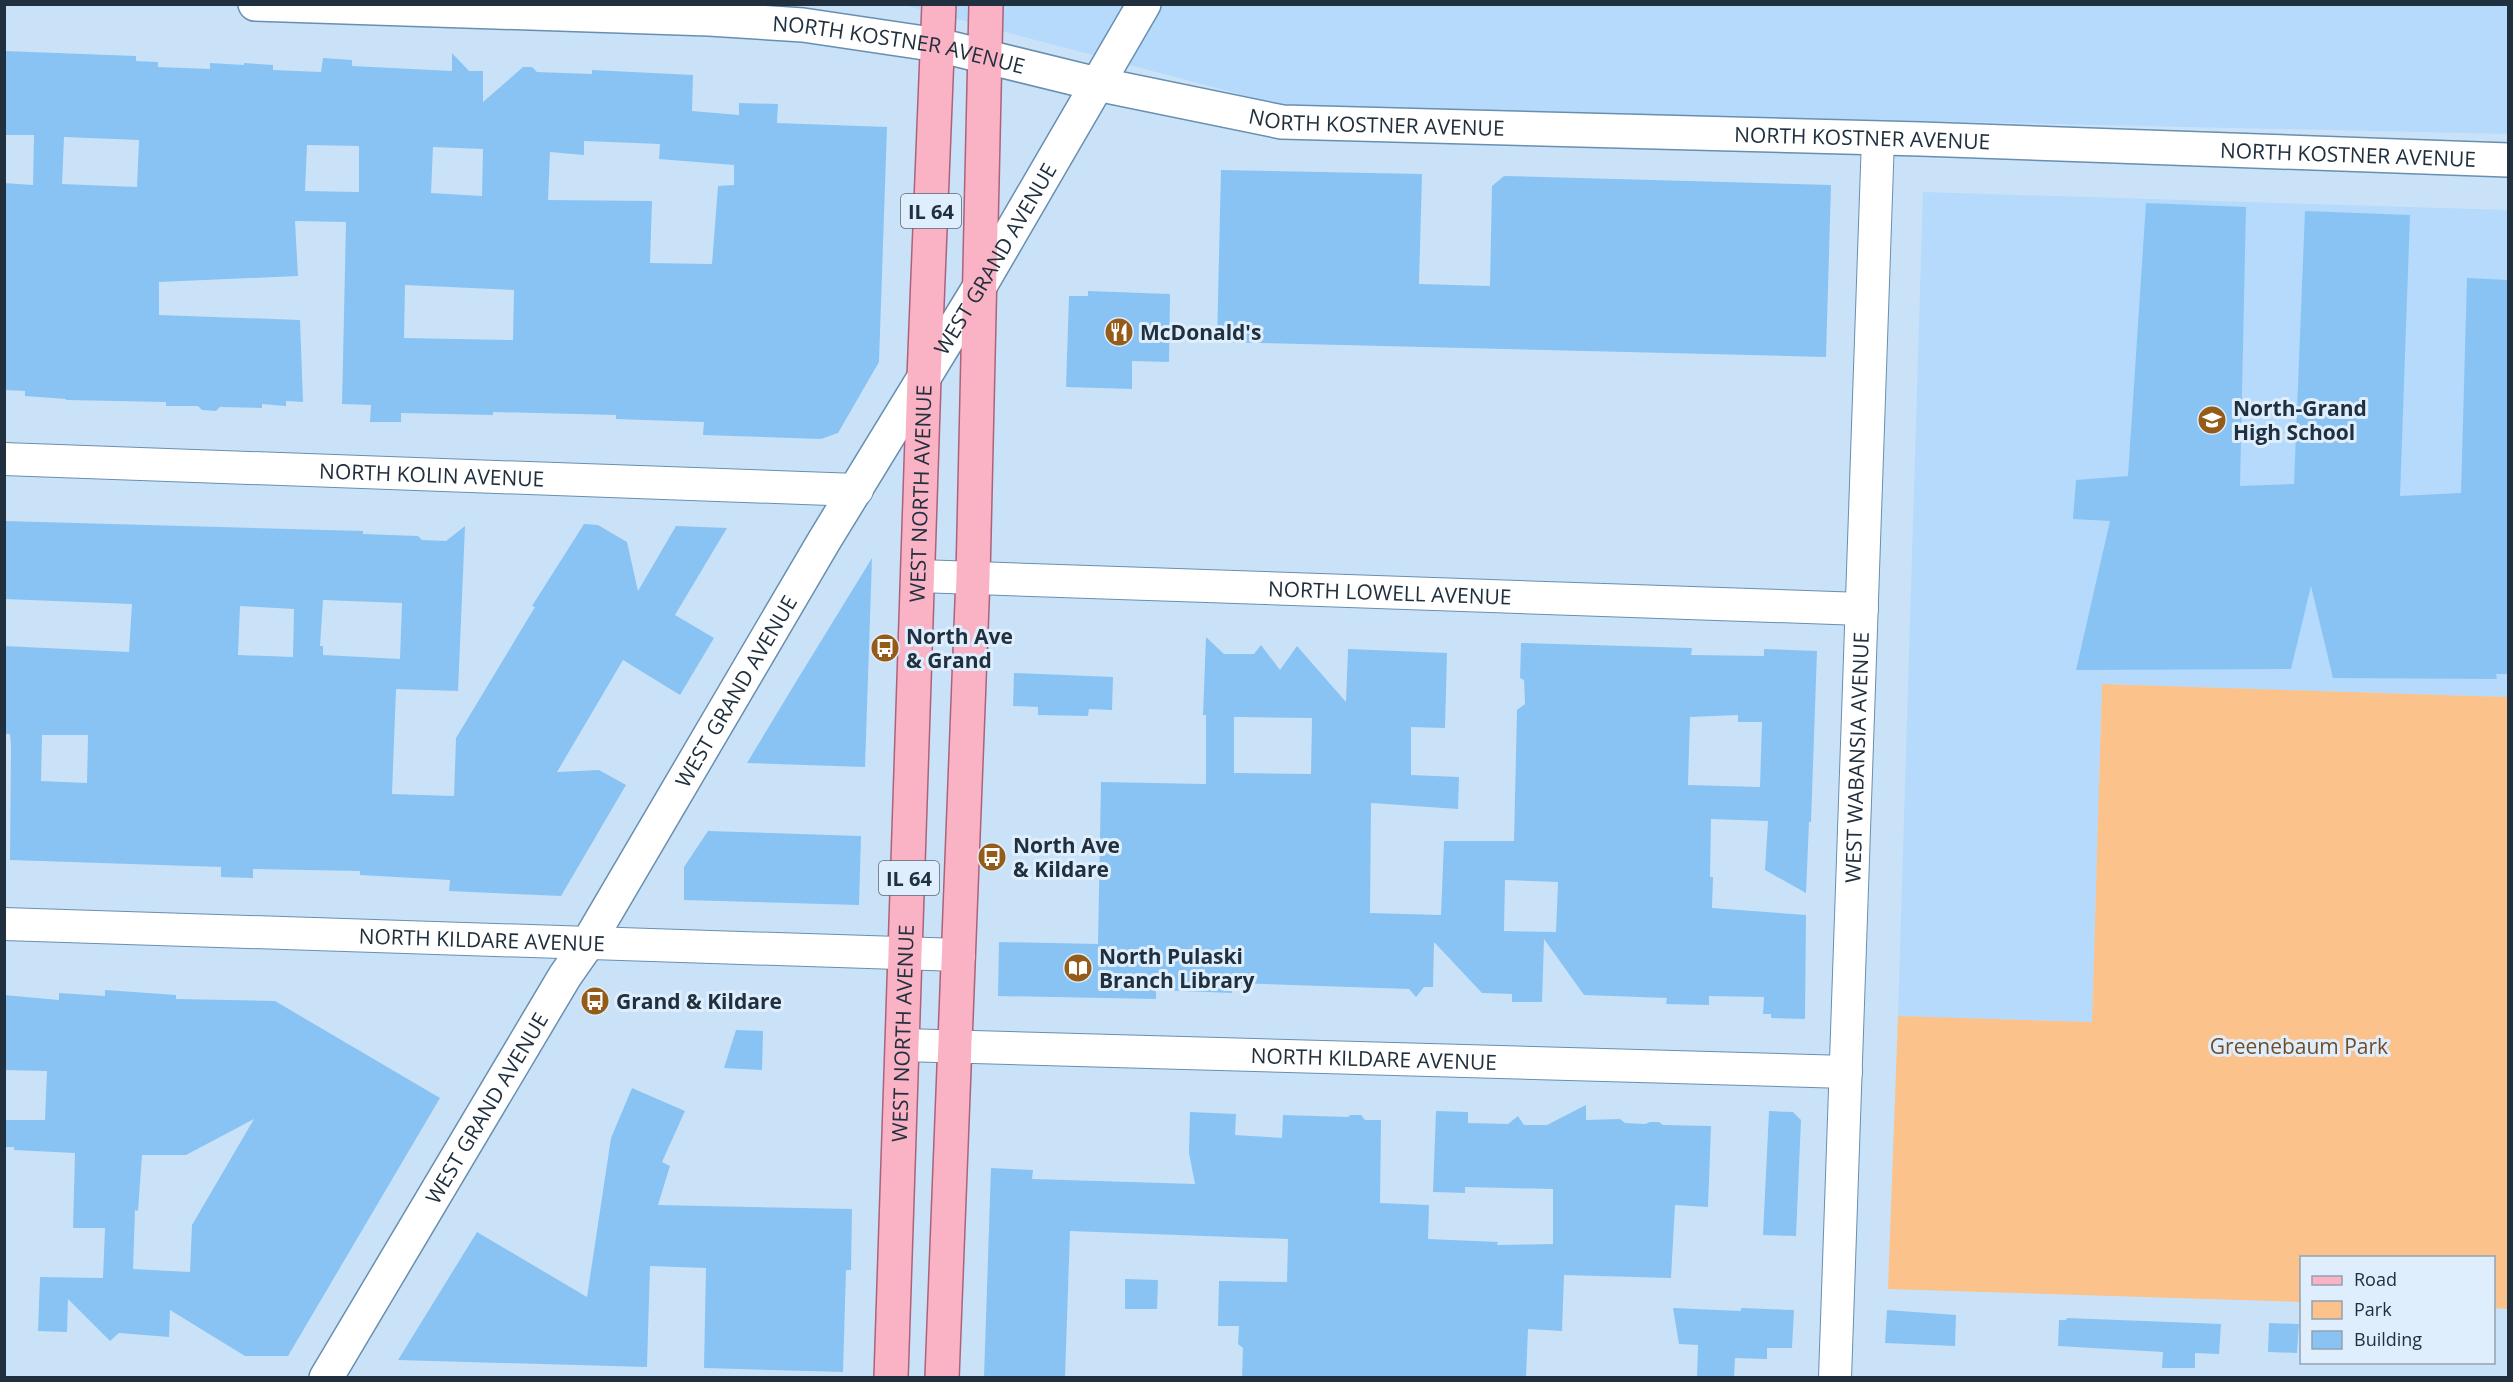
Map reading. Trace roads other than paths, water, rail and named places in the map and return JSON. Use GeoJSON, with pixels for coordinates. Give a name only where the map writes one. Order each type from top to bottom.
{"type":"FeatureCollection","features":[{"type":"Feature","properties":{"kind":"main road","name":"WEST NORTH AVENUE"},"geometry":{"type":"LineString","coordinates":[[891,1377],[924,378],[939,4]]}},
{"type":"Feature","properties":{"kind":"main road","name":"IL 64"},"geometry":{"type":"LineString","coordinates":[[942,1377],[973,577],[986,4]]}},
{"type":"Feature","properties":{"kind":"street","name":"NORTH KOSTNER AVENUE"},"geometry":{"type":"LineString","coordinates":[[255,4],[708,19],[803,25],[938,45],[1097,84],[1282,122],[1878,138],[2508,160]]}},
{"type":"Feature","properties":{"kind":"street","name":"WEST GRAND AVENUE"},"geometry":{"type":"LineString","coordinates":[[326,1377],[588,943],[824,542],[980,286],[1144,4]]}},
{"type":"Feature","properties":{"kind":"street","name":"WEST WABANSIA AVENUE"},"geometry":{"type":"LineString","coordinates":[[1835,1377],[1878,138]]}},
{"type":"Feature","properties":{"kind":"street","name":"NORTH KOLIN AVENUE"},"geometry":{"type":"LineString","coordinates":[[4,459],[857,490]]}},
{"type":"Feature","properties":{"kind":"street","name":"NORTH LOWELL AVENUE"},"geometry":{"type":"LineString","coordinates":[[919,576],[1862,609]]}},
{"type":"Feature","properties":{"kind":"street","name":"NORTH KILDARE AVENUE"},"geometry":{"type":"LineString","coordinates":[[4,924],[959,955]]}},
{"type":"Feature","properties":{"kind":"street","name":"NORTH KILDARE AVENUE"},"geometry":{"type":"LineString","coordinates":[[902,1045],[1846,1072]]}},
{"type":"Feature","properties":{"kind":"place","name":"McDonald's"},"geometry":{"type":"Point","coordinates":[1119,332]}},
{"type":"Feature","properties":{"kind":"place","name":"North-Grand High School"},"geometry":{"type":"Point","coordinates":[2212,420]}},
{"type":"Feature","properties":{"kind":"place","name":"North Ave & Grand"},"geometry":{"type":"Point","coordinates":[885,648]}},
{"type":"Feature","properties":{"kind":"place","name":"North Ave & Kildare"},"geometry":{"type":"Point","coordinates":[992,857]}},
{"type":"Feature","properties":{"kind":"place","name":"North Pulaski Branch Library"},"geometry":{"type":"Point","coordinates":[1078,968]}},
{"type":"Feature","properties":{"kind":"place","name":"Grand & Kildare"},"geometry":{"type":"Point","coordinates":[595,1001]}},
{"type":"Feature","properties":{"kind":"park label","name":"Greenebaum Park"},"geometry":{"type":"Point","coordinates":[2299,1046]}}]}
